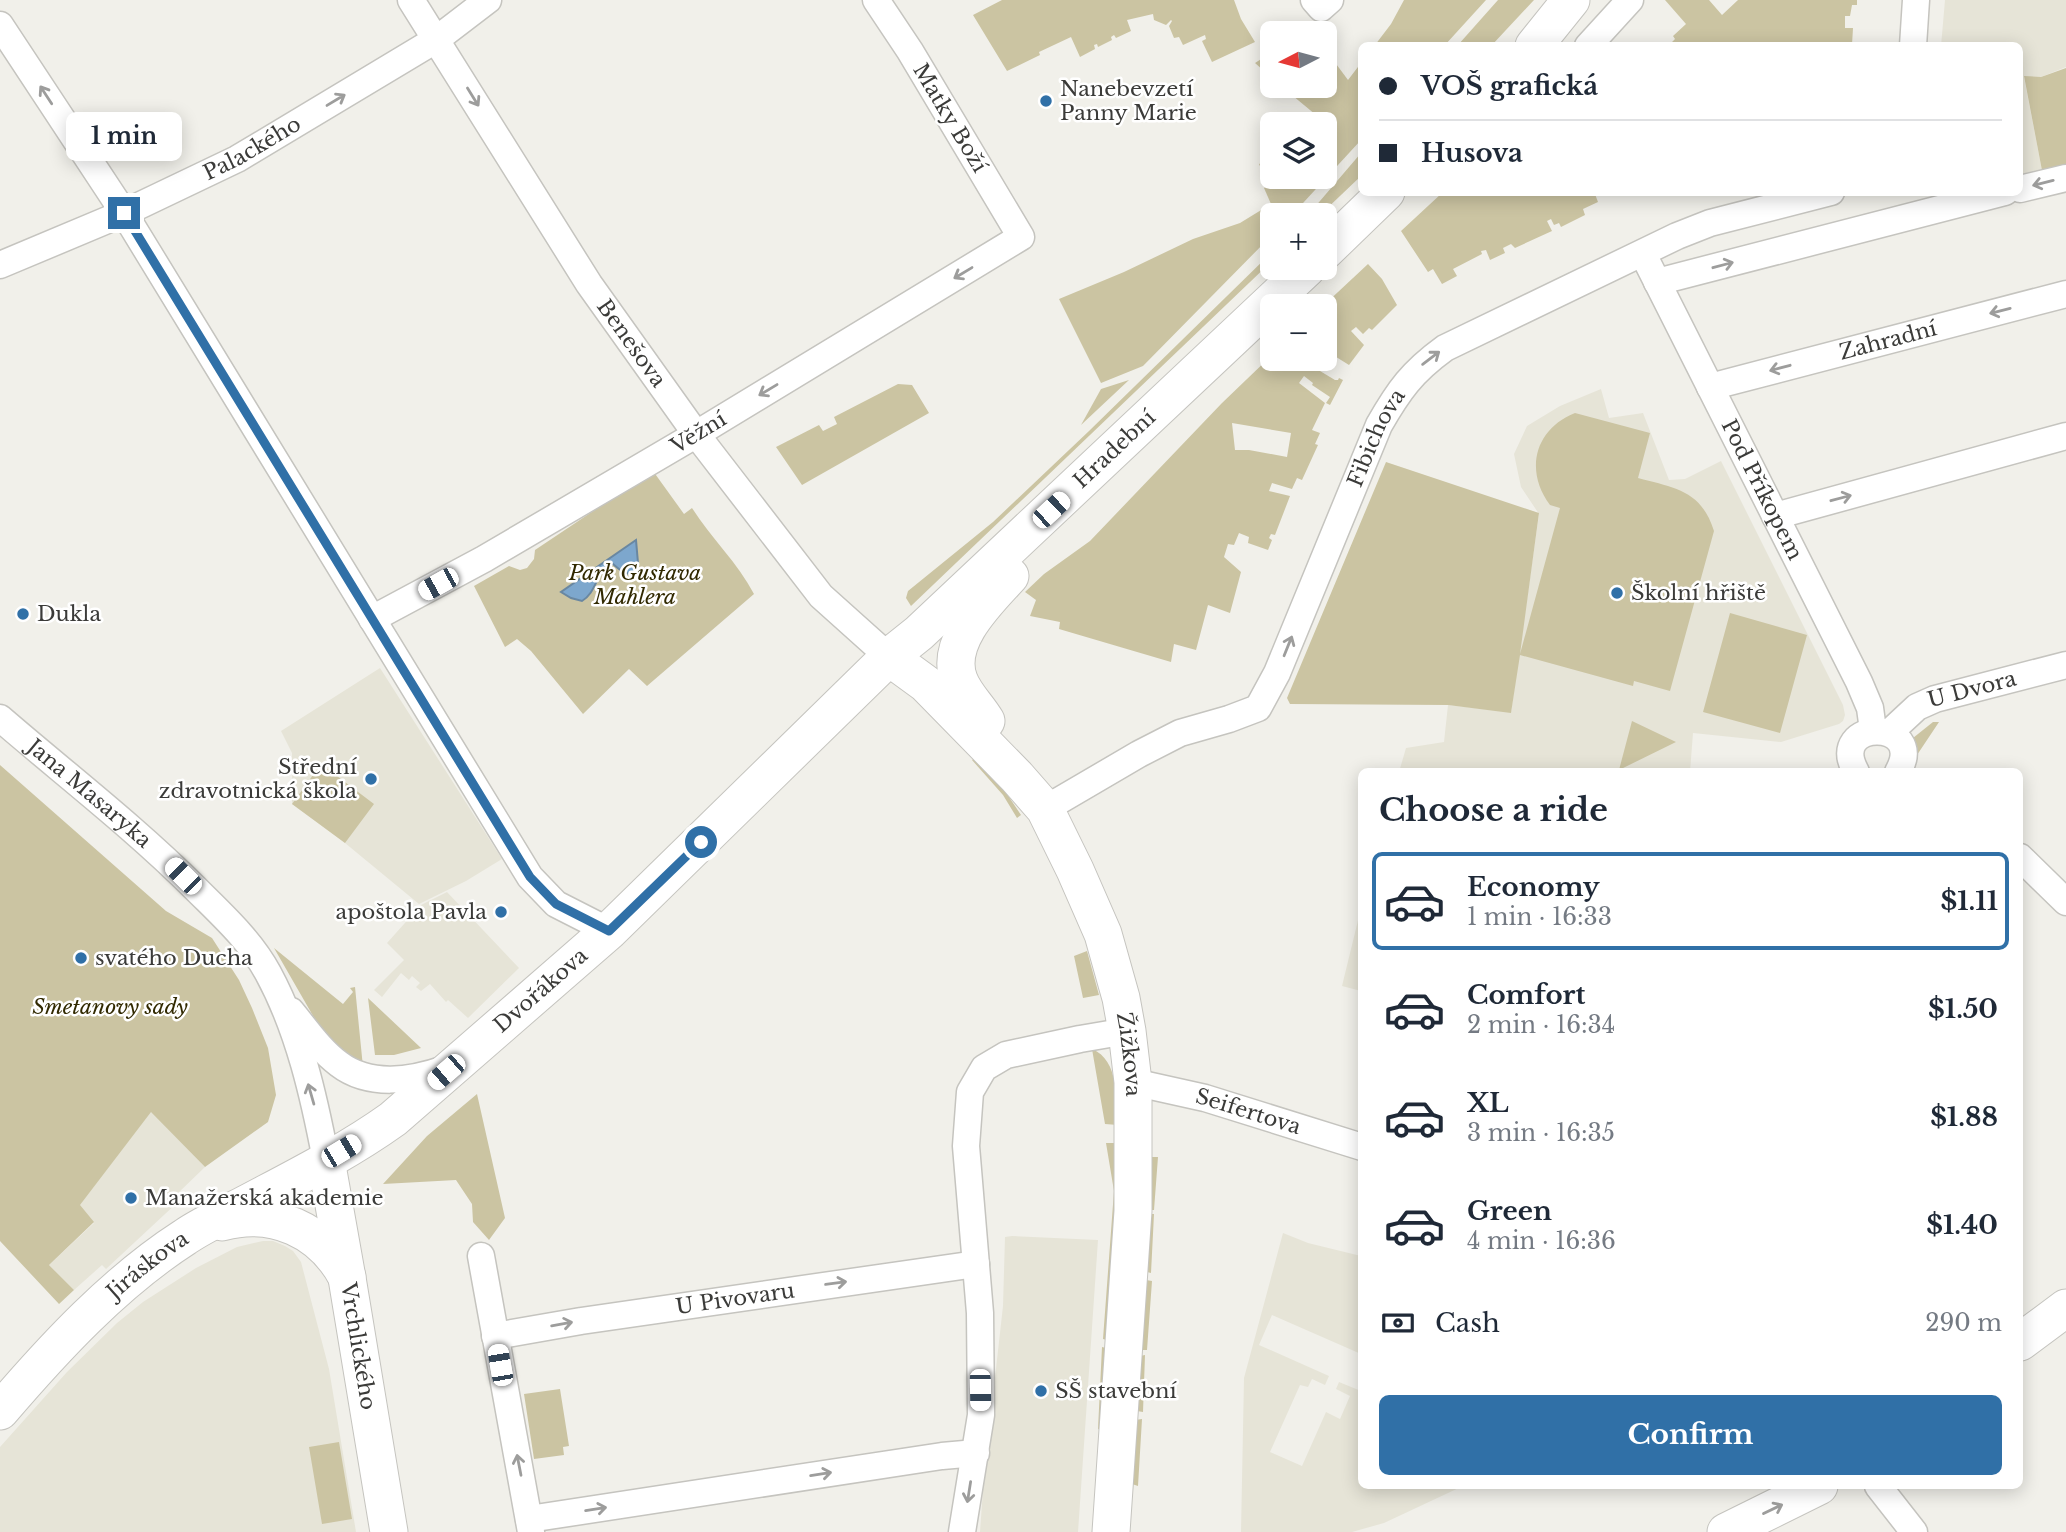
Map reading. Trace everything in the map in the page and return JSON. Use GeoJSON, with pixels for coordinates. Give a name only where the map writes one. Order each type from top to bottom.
{"type":"FeatureCollection","features":[{"type":"Feature","properties":{"kind":"main road"},"geometry":{"type":"LineString","coordinates":[[1537,42],[1571,0]]}},
{"type":"Feature","properties":{"kind":"main road"},"geometry":{"type":"LineString","coordinates":[[1337,239],[1382,196]]}},
{"type":"Feature","properties":{"kind":"main road","name":"Hradební"},"geometry":{"type":"LineString","coordinates":[[889,657],[929,624],[1294,280]]}},
{"type":"Feature","properties":{"kind":"main road"},"geometry":{"type":"LineString","coordinates":[[1017,776],[988,724],[965,694],[955,663],[958,645],[980,609],[1062,518],[1126,439]]}},
{"type":"Feature","properties":{"kind":"main road","name":"Žižkova"},"geometry":{"type":"LineString","coordinates":[[889,657],[926,684],[1017,776],[1045,809],[1103,934],[1121,998],[1128,1031],[1133,1082],[1133,1211],[1111,1532]]}},
{"type":"Feature","properties":{"kind":"main road","name":"Dvořákova"},"geometry":{"type":"LineString","coordinates":[[326,1160],[393,1119],[609,931],[889,657]]}},
{"type":"Feature","properties":{"kind":"main road","name":"Jiráskova"},"geometry":{"type":"LineString","coordinates":[[0,1411],[35,1370],[122,1285],[184,1238],[326,1160]]}},
{"type":"Feature","properties":{"kind":"main road","name":"Vrchlického"},"geometry":{"type":"LineString","coordinates":[[326,1160],[389,1532]]}},
{"type":"Feature","properties":{"kind":"main road"},"geometry":{"type":"LineString","coordinates":[[201,1228],[244,1218],[278,1220],[293,1225],[325,1247],[339,1262],[347,1278]]}},
{"type":"Feature","properties":{"kind":"main road"},"geometry":{"type":"LineString","coordinates":[[2023,1340],[2066,1308]]}},
{"type":"Feature","properties":{"kind":"main road"},"geometry":{"type":"LineString","coordinates":[[1726,1532],[1813,1489]]}},
{"type":"Feature","properties":{"kind":"street","name":"Benešova"},"geometry":{"type":"LineString","coordinates":[[411,0],[589,284],[696,433],[821,596],[889,657]]}},
{"type":"Feature","properties":{"kind":"street","name":"Palackého"},"geometry":{"type":"LineString","coordinates":[[0,265],[124,213],[237,159],[437,39],[488,0]]}},
{"type":"Feature","properties":{"kind":"street","name":"Matky Boží"},"geometry":{"type":"LineString","coordinates":[[876,0],[910,51],[1021,237]]}},
{"type":"Feature","properties":{"kind":"street"},"geometry":{"type":"LineString","coordinates":[[1592,42],[1630,0]]}},
{"type":"Feature","properties":{"kind":"street"},"geometry":{"type":"LineString","coordinates":[[1913,42],[1916,0]]}},
{"type":"Feature","properties":{"kind":"street"},"geometry":{"type":"LineString","coordinates":[[0,25],[124,213],[530,877],[556,904],[609,931]]}},
{"type":"Feature","properties":{"kind":"street"},"geometry":{"type":"LineString","coordinates":[[2023,188],[2066,177]]}},
{"type":"Feature","properties":{"kind":"street","name":"Fibichova"},"geometry":{"type":"LineString","coordinates":[[1045,809],[1180,733],[1258,708],[1277,673],[1379,425],[1408,380],[1422,364],[1445,348],[1677,236],[1710,223],[1815,196]]}},
{"type":"Feature","properties":{"kind":"street"},"geometry":{"type":"LineString","coordinates":[[1657,282],[1989,196]]}},
{"type":"Feature","properties":{"kind":"street","name":"Věžní"},"geometry":{"type":"LineString","coordinates":[[372,619],[484,559],[1021,237]]}},
{"type":"Feature","properties":{"kind":"street","name":"Pod Příkopem"},"geometry":{"type":"LineString","coordinates":[[1643,254],[1859,682],[1881,732],[1900,744],[1903,759],[1900,768]]}},
{"type":"Feature","properties":{"kind":"street","name":"Zahradní"},"geometry":{"type":"LineString","coordinates":[[1710,387],[2066,294]]}},
{"type":"Feature","properties":{"kind":"street"},"geometry":{"type":"LineString","coordinates":[[1775,516],[2066,436]]}},
{"type":"Feature","properties":{"kind":"street","name":"U Dvora"},"geometry":{"type":"LineString","coordinates":[[1850,767],[1852,748],[1856,740],[1867,732],[1881,732],[1917,707],[1935,699],[2066,665]]}},
{"type":"Feature","properties":{"kind":"street","name":"Jana Masaryka"},"geometry":{"type":"LineString","coordinates":[[0,718],[155,848],[229,921],[250,946],[282,1001],[318,1117],[326,1160]]}},
{"type":"Feature","properties":{"kind":"street"},"geometry":{"type":"LineString","coordinates":[[2023,860],[2066,902]]}},
{"type":"Feature","properties":{"kind":"street","name":"Jana Masaryka"},"geometry":{"type":"LineString","coordinates":[[282,1001],[324,1051],[341,1066],[360,1075],[385,1080],[407,1079],[453,1066]]}},
{"type":"Feature","properties":{"kind":"street"},"geometry":{"type":"LineString","coordinates":[[962,1532],[981,1415],[979,1313],[966,1146],[970,1092],[984,1068],[1006,1055],[1128,1031]]}},
{"type":"Feature","properties":{"kind":"street","name":"Seifertova"},"geometry":{"type":"LineString","coordinates":[[1133,1082],[1205,1098],[1358,1146]]}},
{"type":"Feature","properties":{"kind":"street"},"geometry":{"type":"LineString","coordinates":[[481,1256],[530,1526],[897,1462],[976,1452]]}},
{"type":"Feature","properties":{"kind":"street","name":"U Pivovaru"},"geometry":{"type":"LineString","coordinates":[[495,1336],[581,1321],[976,1264]]}},
{"type":"Feature","properties":{"kind":"street"},"geometry":{"type":"LineString","coordinates":[[1880,1489],[1914,1532]]}},
{"type":"Feature","properties":{"kind":"shaded area"},"geometry":{"type":"Polygon","coordinates":[[[1945,0],[2066,0],[2066,67],[2041,77],[2024,77],[2044,181],[2023,185],[2023,42],[1941,42],[1945,0]]]}},
{"type":"Feature","properties":{"kind":"shaded area"},"geometry":{"type":"Polygon","coordinates":[[[1601,389],[1609,418],[1643,413],[1669,480],[1685,479],[1721,461],[1843,705],[1843,721],[1781,742],[1693,733],[1690,768],[1400,768],[1406,748],[1444,742],[1448,705],[1511,712],[1539,514],[1521,487],[1514,454],[1527,426],[1560,406],[1601,389]]]}},
{"type":"Feature","properties":{"kind":"shaded area","name":"Střední zdravotnická škola"},"geometry":{"type":"Polygon","coordinates":[[[380,668],[502,859],[466,881],[419,904],[345,843],[292,804],[292,753],[281,731],[380,668]]]}},
{"type":"Feature","properties":{"kind":"shaded area"},"geometry":{"type":"Polygon","coordinates":[[[447,892],[519,968],[468,1018],[448,1000],[446,1002],[430,984],[421,991],[416,987],[420,983],[412,976],[409,980],[401,973],[382,997],[374,990],[404,960],[387,943],[421,905],[447,892]]]}},
{"type":"Feature","properties":{"kind":"shaded area"},"geometry":{"type":"Polygon","coordinates":[[[1358,920],[1358,990],[1342,986],[1358,920]]]}},
{"type":"Feature","properties":{"kind":"shaded area","name":"Manažerská akademie"},"geometry":{"type":"Polygon","coordinates":[[[151,1111],[205,1167],[176,1195],[179,1201],[106,1269],[102,1265],[74,1290],[49,1265],[94,1223],[79,1206],[151,1111]]]}},
{"type":"Feature","properties":{"kind":"shaded area"},"geometry":{"type":"Polygon","coordinates":[[[1283,1233],[1308,1243],[1358,1255],[1358,1353],[1272,1315],[1259,1345],[1329,1376],[1325,1385],[1312,1379],[1308,1387],[1300,1385],[1270,1452],[1302,1466],[1326,1412],[1340,1419],[1350,1396],[1336,1389],[1339,1382],[1358,1390],[1358,1489],[1457,1489],[1384,1523],[1352,1532],[1241,1532],[1244,1378],[1283,1233]]]}},
{"type":"Feature","properties":{"kind":"shaded area","name":"SŠ stavební"},"geometry":{"type":"Polygon","coordinates":[[[1005,1237],[1098,1240],[1078,1532],[980,1532],[1003,1306],[1005,1237]]]}},
{"type":"Feature","properties":{"kind":"shaded area"},"geometry":{"type":"Polygon","coordinates":[[[273,1241],[285,1246],[293,1251],[301,1262],[329,1369],[356,1532],[0,1532],[0,1447],[67,1372],[117,1323],[143,1302],[196,1268],[237,1247],[273,1241]]]}},
{"type":"Feature","properties":{"kind":"green space"},"geometry":{"type":"Polygon","coordinates":[[[1002,0],[1234,0],[1241,19],[1255,42],[1212,62],[1202,41],[1206,39],[1205,35],[1183,45],[1179,37],[1174,38],[1169,26],[1172,21],[1166,25],[1154,20],[1153,14],[1127,20],[1131,31],[1116,38],[1114,35],[1112,40],[1098,47],[1097,44],[1094,45],[1095,49],[1080,57],[1071,37],[1007,71],[973,15],[1002,0]]]}},
{"type":"Feature","properties":{"kind":"green space"},"geometry":{"type":"Polygon","coordinates":[[[1404,0],[1486,0],[1448,42],[1377,42],[1404,0]]]}},
{"type":"Feature","properties":{"kind":"green space"},"geometry":{"type":"Polygon","coordinates":[[[1498,0],[1534,0],[1495,42],[1461,42],[1498,0]]]}},
{"type":"Feature","properties":{"kind":"green space"},"geometry":{"type":"Polygon","coordinates":[[[1665,0],[1709,0],[1722,15],[1738,0],[1857,0],[1857,5],[1852,5],[1850,16],[1845,16],[1845,28],[1853,28],[1852,42],[1672,42],[1675,39],[1673,36],[1686,24],[1665,0]]]}},
{"type":"Feature","properties":{"kind":"green space"},"geometry":{"type":"Polygon","coordinates":[[[1337,65],[1348,80],[1358,67],[1358,143],[1337,166],[1337,112],[1312,112],[1295,98],[1337,98],[1337,65]]]}},
{"type":"Feature","properties":{"kind":"green space"},"geometry":{"type":"Polygon","coordinates":[[[2066,68],[2066,174],[2044,181],[2024,76],[2041,77],[2066,68]]]}},
{"type":"Feature","properties":{"kind":"green space"},"geometry":{"type":"Polygon","coordinates":[[[1358,157],[1358,179],[1333,203],[1318,203],[1330,189],[1337,189],[1337,181],[1358,157]]]}},
{"type":"Feature","properties":{"kind":"green space"},"geometry":{"type":"Polygon","coordinates":[[[1264,189],[1316,189],[1303,203],[1271,203],[1264,189]]]}},
{"type":"Feature","properties":{"kind":"green space"},"geometry":{"type":"Polygon","coordinates":[[[1439,196],[1596,196],[1598,202],[1583,209],[1585,215],[1561,227],[1559,223],[1554,225],[1551,219],[1547,221],[1552,231],[1515,248],[1511,244],[1503,248],[1505,253],[1490,260],[1486,250],[1481,251],[1482,254],[1453,269],[1457,276],[1442,284],[1433,269],[1428,272],[1401,231],[1439,196]]]}},
{"type":"Feature","properties":{"kind":"green space"},"geometry":{"type":"Polygon","coordinates":[[[1260,211],[1260,247],[1143,366],[1101,383],[1059,299],[1193,239],[1240,223],[1260,211]]]}},
{"type":"Feature","properties":{"kind":"green space"},"geometry":{"type":"Polygon","coordinates":[[[1260,264],[1260,272],[911,606],[906,598],[908,591],[993,522],[1260,264]]]}},
{"type":"Feature","properties":{"kind":"green space"},"geometry":{"type":"Polygon","coordinates":[[[1368,264],[1382,279],[1397,305],[1372,330],[1369,328],[1363,334],[1356,327],[1351,331],[1364,345],[1349,365],[1337,358],[1336,294],[1368,264]]]}},
{"type":"Feature","properties":{"kind":"green space"},"geometry":{"type":"Polygon","coordinates":[[[1260,367],[1260,371],[1320,371],[1335,380],[1343,380],[1330,405],[1326,403],[1330,397],[1304,376],[1299,383],[1325,403],[1312,430],[1320,433],[1315,444],[1318,445],[1302,480],[1297,478],[1292,489],[1272,483],[1269,491],[1290,496],[1275,535],[1271,534],[1269,538],[1272,540],[1268,550],[1248,543],[1249,537],[1239,533],[1234,545],[1228,544],[1224,557],[1241,572],[1230,613],[1208,605],[1196,650],[1174,644],[1171,662],[1059,629],[1060,622],[1030,616],[1036,600],[1025,592],[1044,574],[1090,541],[1260,367]],[[1232,423],[1235,450],[1287,457],[1291,433],[1232,423]]]}},
{"type":"Feature","properties":{"kind":"green space"},"geometry":{"type":"Polygon","coordinates":[[[1129,380],[1081,425],[1101,389],[1129,380]]]}},
{"type":"Feature","properties":{"kind":"green space"},"geometry":{"type":"Polygon","coordinates":[[[898,384],[912,385],[929,413],[802,485],[776,447],[819,425],[823,431],[837,424],[834,417],[898,384]]]}},
{"type":"Feature","properties":{"kind":"green space"},"geometry":{"type":"Polygon","coordinates":[[[1575,413],[1650,433],[1638,478],[1675,488],[1694,499],[1709,517],[1714,531],[1670,691],[1634,681],[1633,686],[1520,655],[1511,713],[1448,705],[1290,704],[1287,698],[1386,462],[1539,513],[1520,654],[1560,508],[1550,505],[1542,492],[1537,478],[1538,452],[1551,429],[1575,413]]]}},
{"type":"Feature","properties":{"kind":"green space","name":"Park Gustava Mahlera"},"geometry":{"type":"Polygon","coordinates":[[[653,471],[684,514],[692,508],[754,594],[647,686],[629,669],[583,714],[531,651],[517,639],[505,647],[474,586],[509,566],[520,570],[527,568],[534,559],[535,550],[653,471]]]}},
{"type":"Feature","properties":{"kind":"green space"},"geometry":{"type":"Polygon","coordinates":[[[1730,613],[1807,635],[1780,733],[1703,712],[1730,613]]]}},
{"type":"Feature","properties":{"kind":"green space"},"geometry":{"type":"Polygon","coordinates":[[[1632,721],[1676,742],[1623,768],[1620,768],[1632,721]]]}},
{"type":"Feature","properties":{"kind":"green space"},"geometry":{"type":"Polygon","coordinates":[[[1933,722],[1939,722],[1915,758],[1910,753],[1913,738],[1933,722]]]}},
{"type":"Feature","properties":{"kind":"green space"},"geometry":{"type":"Polygon","coordinates":[[[976,757],[1003,788],[1021,815],[1017,818],[1003,795],[972,760],[976,757]]]}},
{"type":"Feature","properties":{"kind":"green space"},"geometry":{"type":"Polygon","coordinates":[[[321,764],[374,804],[345,843],[292,804],[321,764]]]}},
{"type":"Feature","properties":{"kind":"green space","name":"Smetanovy sady"},"geometry":{"type":"Polygon","coordinates":[[[0,765],[166,911],[212,938],[239,980],[252,1008],[268,1048],[276,1095],[268,1122],[205,1167],[151,1112],[80,1205],[94,1222],[49,1265],[74,1290],[59,1304],[0,1241],[0,765]]]}},
{"type":"Feature","properties":{"kind":"green space"},"geometry":{"type":"Polygon","coordinates":[[[274,948],[343,1004],[353,992],[350,988],[355,987],[363,1067],[350,1060],[320,1028],[274,948]]]}},
{"type":"Feature","properties":{"kind":"green space"},"geometry":{"type":"Polygon","coordinates":[[[1087,951],[1099,995],[1083,998],[1074,956],[1087,951]]]}},
{"type":"Feature","properties":{"kind":"green space"},"geometry":{"type":"Polygon","coordinates":[[[368,998],[421,1048],[394,1055],[375,1055],[368,998]]]}},
{"type":"Feature","properties":{"kind":"green space"},"geometry":{"type":"Polygon","coordinates":[[[1092,1049],[1101,1055],[1112,1071],[1118,1125],[1105,1124],[1092,1049]]]}},
{"type":"Feature","properties":{"kind":"green space"},"geometry":{"type":"Polygon","coordinates":[[[477,1094],[505,1218],[489,1240],[473,1222],[472,1204],[456,1180],[383,1184],[427,1136],[477,1094]]]}},
{"type":"Feature","properties":{"kind":"green space"},"geometry":{"type":"Polygon","coordinates":[[[1106,1143],[1118,1143],[1117,1202],[1107,1340],[1103,1339],[1114,1191],[1106,1143]]]}},
{"type":"Feature","properties":{"kind":"green space"},"geometry":{"type":"Polygon","coordinates":[[[1152,1157],[1158,1157],[1154,1210],[1150,1210],[1152,1157]]]}},
{"type":"Feature","properties":{"kind":"green space"},"geometry":{"type":"Polygon","coordinates":[[[1150,1214],[1154,1214],[1151,1273],[1147,1272],[1150,1214]]]}},
{"type":"Feature","properties":{"kind":"green space"},"geometry":{"type":"Polygon","coordinates":[[[1146,1280],[1152,1281],[1147,1350],[1142,1350],[1146,1280]]]}},
{"type":"Feature","properties":{"kind":"green space"},"geometry":{"type":"Polygon","coordinates":[[[1102,1347],[1106,1348],[1101,1430],[1098,1429],[1102,1347]]]}},
{"type":"Feature","properties":{"kind":"green space"},"geometry":{"type":"Polygon","coordinates":[[[1145,1355],[1143,1412],[1137,1411],[1140,1356],[1145,1355]]]}},
{"type":"Feature","properties":{"kind":"green space"},"geometry":{"type":"Polygon","coordinates":[[[560,1389],[569,1446],[563,1447],[564,1455],[534,1459],[524,1394],[560,1389]]]}},
{"type":"Feature","properties":{"kind":"green space"},"geometry":{"type":"Polygon","coordinates":[[[1142,1419],[1138,1486],[1132,1484],[1135,1420],[1142,1419]]]}},
{"type":"Feature","properties":{"kind":"green space"},"geometry":{"type":"Polygon","coordinates":[[[339,1442],[352,1519],[322,1524],[309,1447],[339,1442]]]}},
{"type":"Feature","properties":{"kind":"water"},"geometry":{"type":"Polygon","coordinates":[[[636,540],[636,572],[627,573],[610,564],[582,601],[561,592],[636,540]]]}},
{"type":"Feature","properties":{"kind":"place","name":"Nanebevzetí Panny Marie"},"geometry":{"type":"Point","coordinates":[1046,101]}},
{"type":"Feature","properties":{"kind":"place","name":"Školní hřiště"},"geometry":{"type":"Point","coordinates":[1617,593]}},
{"type":"Feature","properties":{"kind":"place","name":"Dukla"},"geometry":{"type":"Point","coordinates":[23,614]}},
{"type":"Feature","properties":{"kind":"place","name":"Střední zdravotnická škola"},"geometry":{"type":"Point","coordinates":[371,779]}},
{"type":"Feature","properties":{"kind":"place","name":"apoštola Pavla"},"geometry":{"type":"Point","coordinates":[501,912]}},
{"type":"Feature","properties":{"kind":"place","name":"svatého Ducha"},"geometry":{"type":"Point","coordinates":[81,958]}},
{"type":"Feature","properties":{"kind":"place","name":"Manažerská akademie"},"geometry":{"type":"Point","coordinates":[131,1198]}},
{"type":"Feature","properties":{"kind":"place","name":"SŠ stavební"},"geometry":{"type":"Point","coordinates":[1041,1391]}},
{"type":"Feature","properties":{"kind":"route"},"geometry":{"type":"LineString","coordinates":[[124,213],[530,877],[556,904],[609,931],[701,842]]}}]}
